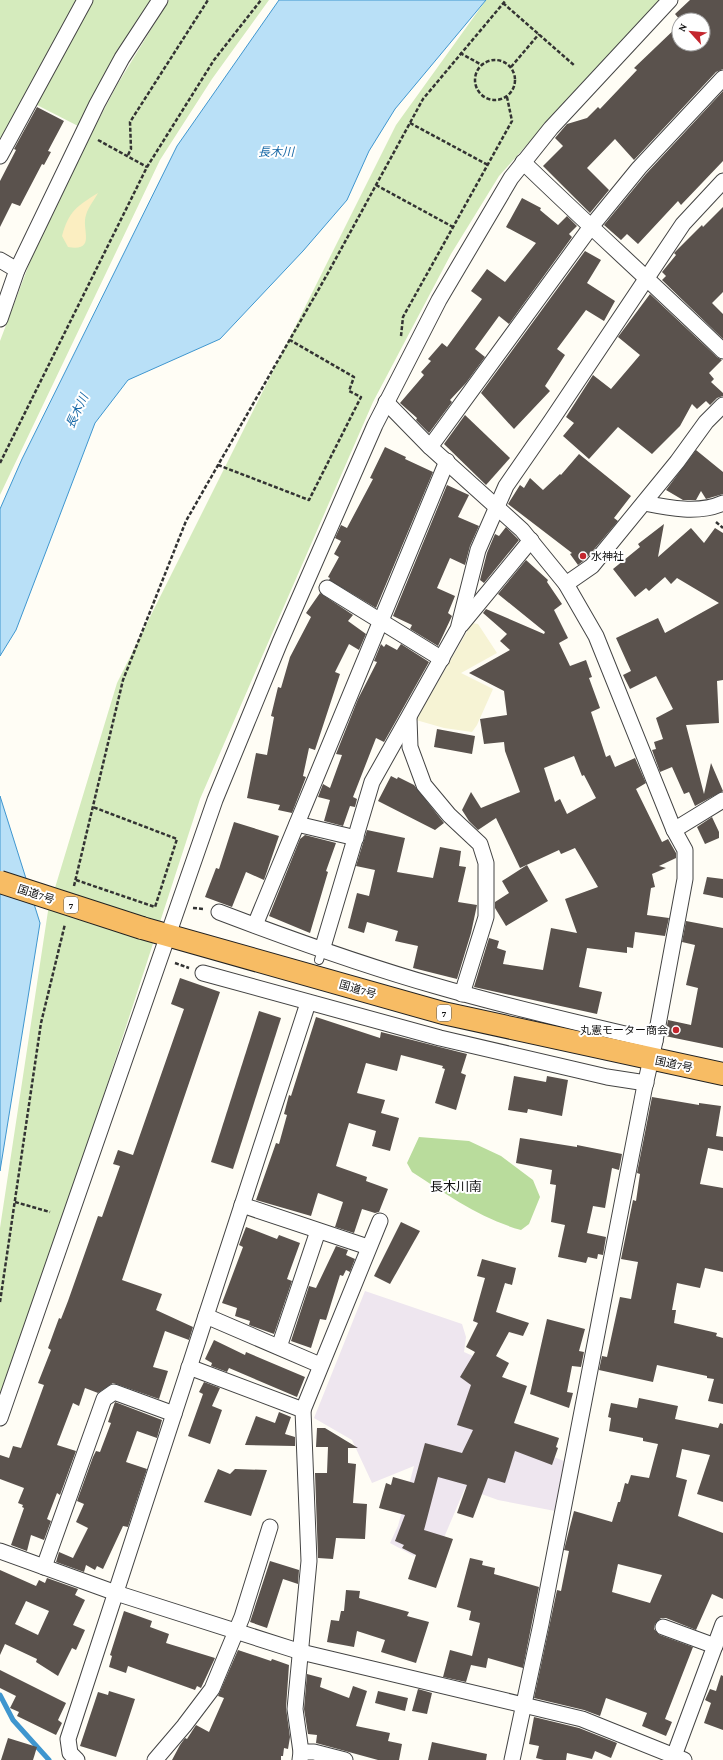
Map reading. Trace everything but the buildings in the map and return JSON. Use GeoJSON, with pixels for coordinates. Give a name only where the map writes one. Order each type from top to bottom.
{"type":"FeatureCollection","features":[{"type":"Feature","properties":{"kind":"highway","name":"国道7号"},"geometry":{"type":"LineString","coordinates":[[0,882],[169,936],[443,1013],[653,1050],[723,1074]]}},
{"type":"Feature","properties":{"kind":"street"},"geometry":{"type":"LineString","coordinates":[[0,156],[85,0]]}},
{"type":"Feature","properties":{"kind":"street"},"geometry":{"type":"LineString","coordinates":[[0,319],[17,270],[83,132],[122,58],[160,0]]}},
{"type":"Feature","properties":{"kind":"street"},"geometry":{"type":"LineString","coordinates":[[0,1418],[218,793],[280,642],[386,402],[439,300],[504,189],[551,128],[670,0]]}},
{"type":"Feature","properties":{"kind":"street"},"geometry":{"type":"LineString","coordinates":[[430,447],[590,228],[639,168],[723,78]]}},
{"type":"Feature","properties":{"kind":"street"},"geometry":{"type":"LineString","coordinates":[[524,162],[590,228],[647,277],[723,351]]}},
{"type":"Feature","properties":{"kind":"street"},"geometry":{"type":"LineString","coordinates":[[458,629],[478,550],[495,506],[506,486],[683,224],[723,181]]}},
{"type":"Feature","properties":{"kind":"street"},"geometry":{"type":"LineString","coordinates":[[0,260],[17,270]]}},
{"type":"Feature","properties":{"kind":"street"},"geometry":{"type":"LineString","coordinates":[[386,402],[430,447],[447,460],[522,530],[566,584],[596,636],[674,830],[685,850],[684,879],[653,1050],[541,1624],[522,1704],[512,1760]]}},
{"type":"Feature","properties":{"kind":"street"},"geometry":{"type":"LineString","coordinates":[[566,584],[592,566],[677,462],[706,422],[723,405]]}},
{"type":"Feature","properties":{"kind":"street"},"geometry":{"type":"LineString","coordinates":[[255,926],[447,460]]}},
{"type":"Feature","properties":{"kind":"street"},"geometry":{"type":"LineString","coordinates":[[644,502],[667,508],[710,509],[723,503]]}},
{"type":"Feature","properties":{"kind":"street"},"geometry":{"type":"LineString","coordinates":[[321,955],[372,782],[458,629],[531,540]]}},
{"type":"Feature","properties":{"kind":"street"},"geometry":{"type":"LineString","coordinates":[[327,588],[442,659]]}},
{"type":"Feature","properties":{"kind":"street"},"geometry":{"type":"LineString","coordinates":[[409,718],[410,747],[424,785],[449,815],[480,844],[486,863],[486,917],[462,994]]}},
{"type":"Feature","properties":{"kind":"street"},"geometry":{"type":"LineString","coordinates":[[674,830],[723,800]]}},
{"type":"Feature","properties":{"kind":"street"},"geometry":{"type":"LineString","coordinates":[[297,824],[356,838]]}},
{"type":"Feature","properties":{"kind":"street"},"geometry":{"type":"LineString","coordinates":[[219,912],[321,955],[521,1010],[653,1050]]}},
{"type":"Feature","properties":{"kind":"street"},"geometry":{"type":"LineString","coordinates":[[203,973],[309,999],[440,1038],[607,1077],[646,1083]]}},
{"type":"Feature","properties":{"kind":"street"},"geometry":{"type":"LineString","coordinates":[[77,1760],[70,1753],[68,1739],[309,999]]}},
{"type":"Feature","properties":{"kind":"street"},"geometry":{"type":"LineString","coordinates":[[242,1205],[368,1247]]}},
{"type":"Feature","properties":{"kind":"street"},"geometry":{"type":"LineString","coordinates":[[345,1760],[314,1752],[300,1756],[294,1709],[301,1652],[309,1561],[303,1410],[368,1247],[380,1221]]}},
{"type":"Feature","properties":{"kind":"street"},"geometry":{"type":"LineString","coordinates":[[279,1347],[318,1231]]}},
{"type":"Feature","properties":{"kind":"street"},"geometry":{"type":"LineString","coordinates":[[206,1316],[320,1365]]}},
{"type":"Feature","properties":{"kind":"street"},"geometry":{"type":"LineString","coordinates":[[189,1367],[303,1410]]}},
{"type":"Feature","properties":{"kind":"street"},"geometry":{"type":"LineString","coordinates":[[44,1567],[104,1399],[114,1392],[174,1414]]}},
{"type":"Feature","properties":{"kind":"street"},"geometry":{"type":"LineString","coordinates":[[155,1760],[184,1726],[212,1689],[236,1632],[270,1527]]}},
{"type":"Feature","properties":{"kind":"street"},"geometry":{"type":"LineString","coordinates":[[0,1551],[116,1593],[301,1652],[582,1719],[679,1758],[723,1624]]}},
{"type":"Feature","properties":{"kind":"street"},"geometry":{"type":"LineString","coordinates":[[663,1627],[715,1646]]}},
{"type":"Feature","properties":{"kind":"street"},"geometry":{"type":"LineString","coordinates":[[62,1760],[69,1746]]}},
{"type":"Feature","properties":{"kind":"path"},"geometry":{"type":"LineString","coordinates":[[128,155],[131,149],[130,122],[208,0]]}},
{"type":"Feature","properties":{"kind":"path"},"geometry":{"type":"LineString","coordinates":[[0,463],[147,167],[214,60],[261,0]]}},
{"type":"Feature","properties":{"kind":"path"},"geometry":{"type":"LineString","coordinates":[[74,887],[123,680],[186,521],[290,340],[423,99],[504,1],[575,66]]}},
{"type":"Feature","properties":{"kind":"path"},"geometry":{"type":"LineString","coordinates":[[511,66],[539,34]]}},
{"type":"Feature","properties":{"kind":"path"},"geometry":{"type":"LineString","coordinates":[[460,54],[482,65]]}},
{"type":"Feature","properties":{"kind":"path"},"geometry":{"type":"LineString","coordinates":[[493,60],[500,60],[511,66],[516,78],[515,85],[507,97],[494,100],[481,95],[475,82],[475,76],[482,65],[493,60]]}},
{"type":"Feature","properties":{"kind":"path"},"geometry":{"type":"LineString","coordinates":[[401,340],[403,318],[512,121],[507,97]]}},
{"type":"Feature","properties":{"kind":"path"},"geometry":{"type":"LineString","coordinates":[[410,123],[488,165]]}},
{"type":"Feature","properties":{"kind":"path"},"geometry":{"type":"LineString","coordinates":[[83,132],[128,155],[147,167]]}},
{"type":"Feature","properties":{"kind":"path"},"geometry":{"type":"LineString","coordinates":[[376,185],[453,227]]}},
{"type":"Feature","properties":{"kind":"path"},"geometry":{"type":"LineString","coordinates":[[218,465],[309,500],[361,398],[349,391],[354,377],[290,340]]}},
{"type":"Feature","properties":{"kind":"path"},"geometry":{"type":"LineString","coordinates":[[76,880],[155,907],[177,839],[93,807]]}},
{"type":"Feature","properties":{"kind":"path"},"geometry":{"type":"LineString","coordinates":[[0,1302],[41,1023],[67,917]]}},
{"type":"Feature","properties":{"kind":"path"},"geometry":{"type":"LineString","coordinates":[[15,1202],[50,1212]]}},
{"type":"Feature","properties":{"kind":"shaded area"},"geometry":{"type":"Polygon","coordinates":[[[472,623],[478,624],[497,653],[461,673],[493,689],[477,725],[472,732],[444,728],[416,720],[472,623]]]}},
{"type":"Feature","properties":{"kind":"shaded area"},"geometry":{"type":"Polygon","coordinates":[[[365,1291],[462,1324],[466,1337],[464,1352],[502,1369],[491,1433],[564,1461],[555,1511],[498,1500],[465,1488],[440,1547],[421,1543],[414,1556],[390,1543],[398,1526],[414,1466],[372,1483],[352,1440],[314,1418],[365,1291]]]}},
{"type":"Feature","properties":{"kind":"green space"},"geometry":{"type":"Polygon","coordinates":[[[0,0],[78,0],[3,138],[0,137],[0,0]]]}},
{"type":"Feature","properties":{"kind":"green space"},"geometry":{"type":"Polygon","coordinates":[[[93,0],[155,0],[80,127],[35,104],[93,0]]]}},
{"type":"Feature","properties":{"kind":"green space"},"geometry":{"type":"Polygon","coordinates":[[[169,0],[269,0],[212,79],[160,160],[0,495],[0,341],[39,238],[78,159],[117,85],[169,0]]]}},
{"type":"Feature","properties":{"kind":"green space"},"geometry":{"type":"Polygon","coordinates":[[[486,0],[660,0],[580,85],[499,176],[451,254],[373,402],[200,799],[68,1205],[0,1405],[0,1228],[48,911],[117,683],[396,125],[486,0]]]}},
{"type":"Feature","properties":{"kind":"green space"},"geometry":{"type":"Polygon","coordinates":[[[419,1137],[469,1141],[501,1156],[533,1180],[540,1197],[529,1224],[521,1230],[478,1213],[412,1172],[407,1163],[419,1137]]]}},
{"type":"Feature","properties":{"kind":"sand"},"geometry":{"type":"Polygon","coordinates":[[[98,193],[86,215],[85,243],[77,248],[68,247],[62,236],[71,215],[79,206],[98,193]]]}},
{"type":"Feature","properties":{"kind":"water","name":"長木川"},"geometry":{"type":"Polygon","coordinates":[[[279,0],[486,0],[395,109],[369,151],[347,200],[303,251],[220,339],[128,380],[95,423],[16,630],[0,656],[0,509],[22,459],[177,146],[279,0]]]}},
{"type":"Feature","properties":{"kind":"water"},"geometry":{"type":"Polygon","coordinates":[[[0,796],[40,923],[0,1171],[0,796]]]}},
{"type":"Feature","properties":{"kind":"waterway"},"geometry":{"type":"LineString","coordinates":[[0,1695],[13,1720],[49,1760]]}},
{"type":"Feature","properties":{"kind":"place","name":"水神社"},"geometry":{"type":"Point","coordinates":[583,556]}},
{"type":"Feature","properties":{"kind":"place","name":"丸憲モーター商会"},"geometry":{"type":"Point","coordinates":[676,1030]}},
{"type":"Feature","properties":{"kind":"district","name":"長木川南"},"geometry":{"type":"Point","coordinates":[456,1186]}}]}
